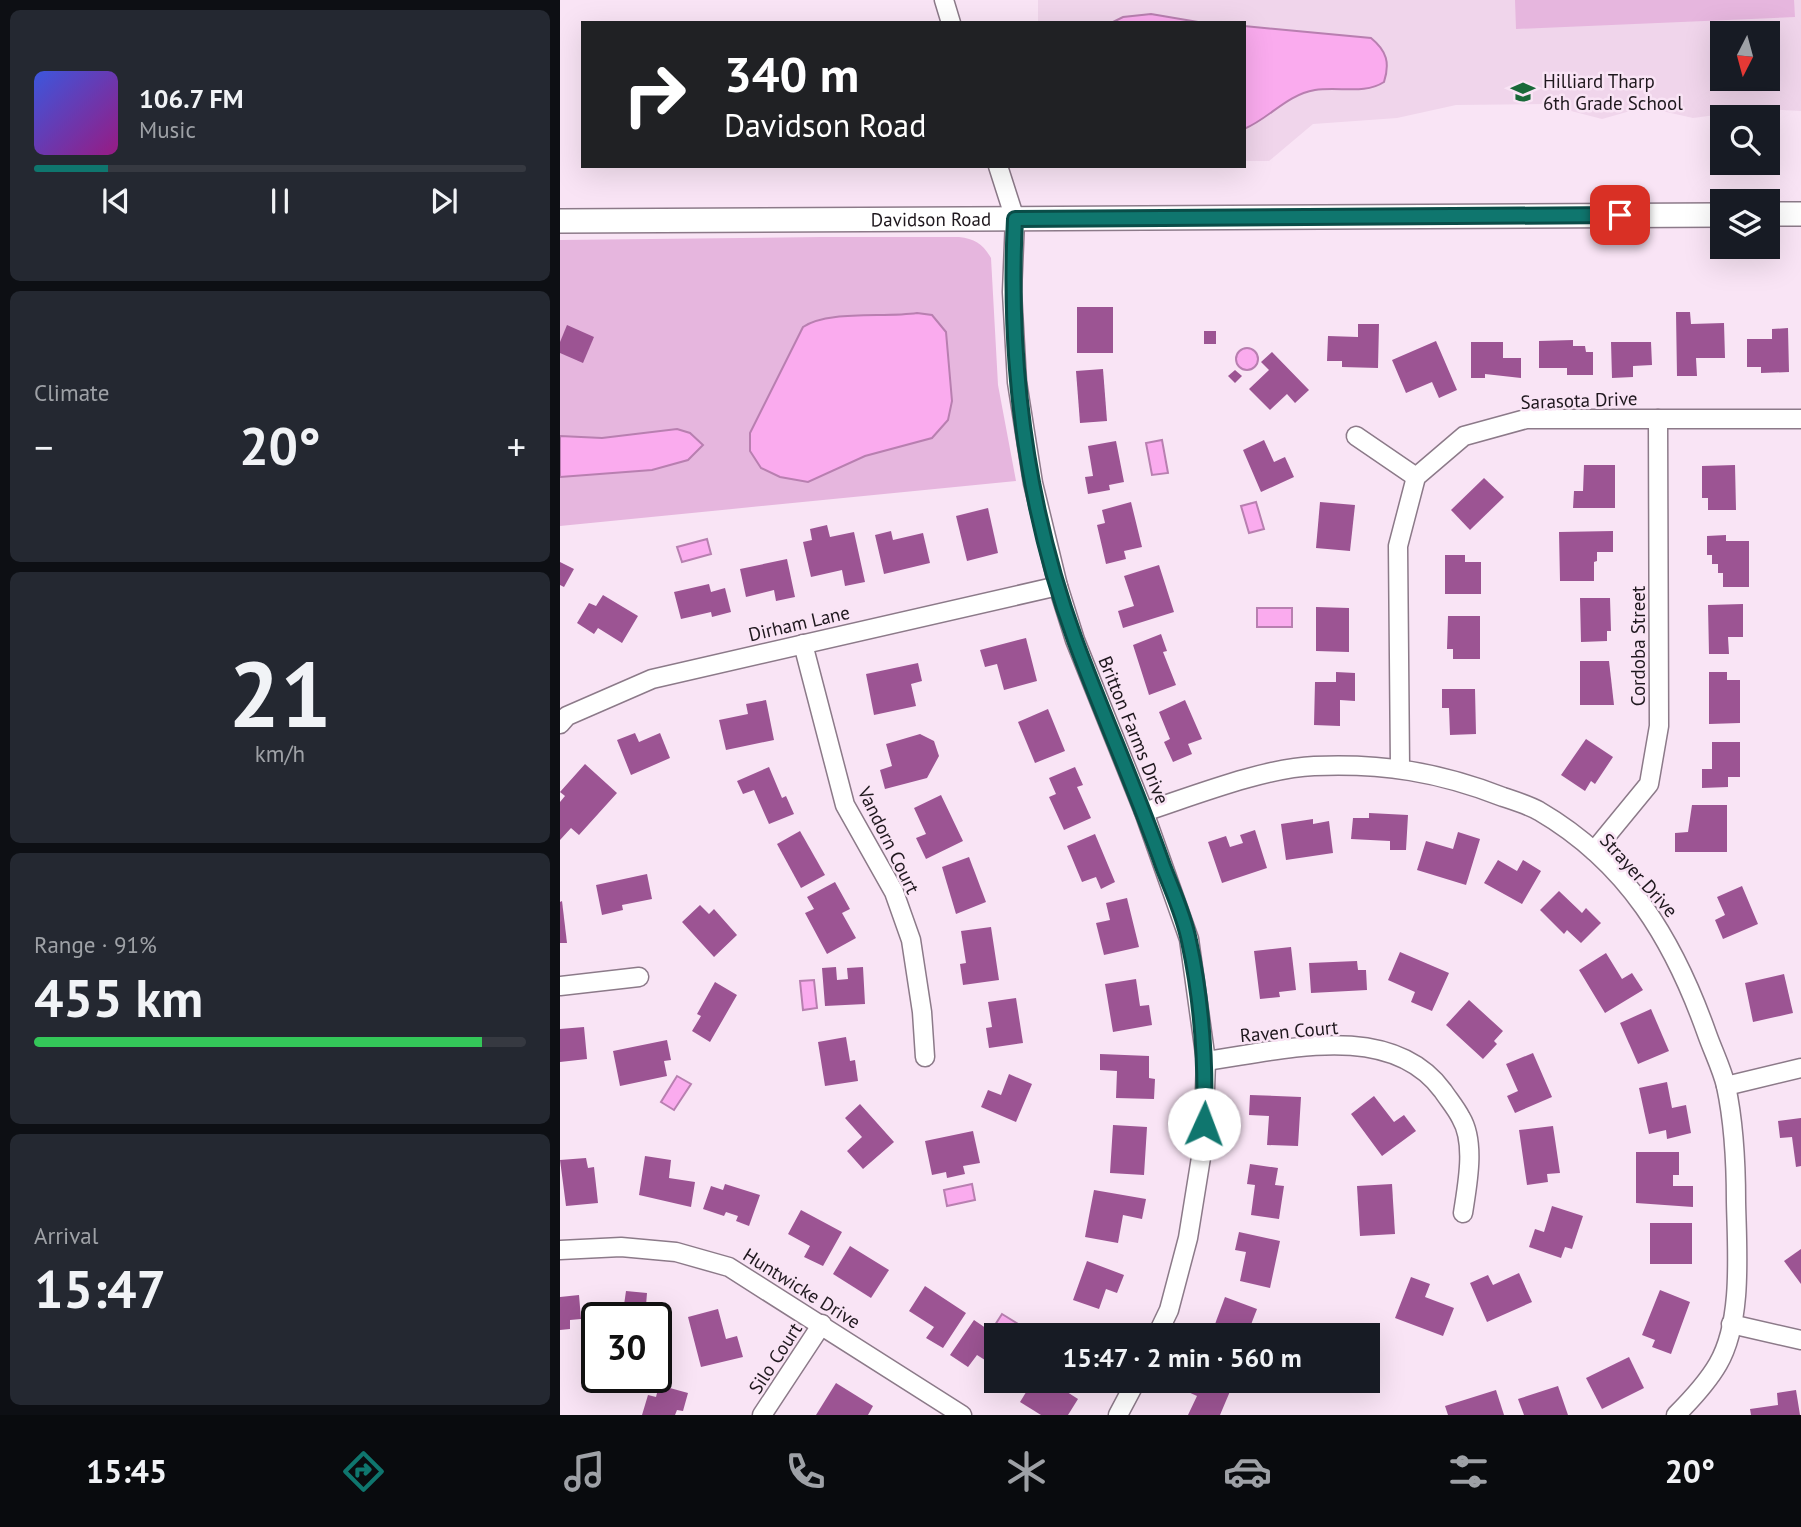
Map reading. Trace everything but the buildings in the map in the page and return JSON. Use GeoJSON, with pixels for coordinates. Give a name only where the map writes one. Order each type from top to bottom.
{"type":"FeatureCollection","features":[{"type":"Feature","properties":{"kind":"main road"},"geometry":{"type":"LineString","coordinates":[[1780,214],[1801,214]]}},
{"type":"Feature","properties":{"kind":"main road","name":"Davidson Road"},"geometry":{"type":"LineString","coordinates":[[560,221],[1710,215]]}},
{"type":"Feature","properties":{"kind":"street"},"geometry":{"type":"LineString","coordinates":[[944,0],[950,21]]}},
{"type":"Feature","properties":{"kind":"street"},"geometry":{"type":"LineString","coordinates":[[999,168],[1015,219]]}},
{"type":"Feature","properties":{"kind":"street","name":"Britton Farms Drive"},"geometry":{"type":"LineString","coordinates":[[1015,219],[1012,292],[1017,382],[1033,483],[1058,586],[1075,640],[1144,812],[1189,939],[1206,1061],[1203,1145],[1188,1238],[1169,1310],[1163,1323]]}},
{"type":"Feature","properties":{"kind":"street","name":"Sarasota Drive"},"geometry":{"type":"LineString","coordinates":[[1416,477],[1464,436],[1525,419],[1801,419]]}},
{"type":"Feature","properties":{"kind":"street","name":"Cordoba Street"},"geometry":{"type":"LineString","coordinates":[[1594,851],[1649,784],[1659,726],[1658,419]]}},
{"type":"Feature","properties":{"kind":"street"},"geometry":{"type":"LineString","coordinates":[[1356,436],[1416,477],[1398,546],[1400,767]]}},
{"type":"Feature","properties":{"kind":"street","name":"Dirham Lane"},"geometry":{"type":"LineString","coordinates":[[562,715],[652,679],[1058,586]]}},
{"type":"Feature","properties":{"kind":"street","name":"Vandorn Court"},"geometry":{"type":"LineString","coordinates":[[803,644],[845,805],[894,892],[911,940],[922,1012],[925,1057]]}},
{"type":"Feature","properties":{"kind":"street","name":"Strayer Drive"},"geometry":{"type":"LineString","coordinates":[[1144,812],[1233,783],[1311,766],[1400,767],[1466,782],[1538,810],[1594,851],[1642,903],[1664,933],[1688,979],[1726,1086],[1736,1174],[1737,1275],[1731,1324]]}},
{"type":"Feature","properties":{"kind":"street"},"geometry":{"type":"LineString","coordinates":[[560,986],[639,977]]}},
{"type":"Feature","properties":{"kind":"street","name":"Raven Court"},"geometry":{"type":"LineString","coordinates":[[1206,1061],[1332,1045],[1385,1050],[1432,1076],[1463,1120],[1470,1166],[1462,1213]]}},
{"type":"Feature","properties":{"kind":"street"},"geometry":{"type":"LineString","coordinates":[[1726,1086],[1801,1068]]}},
{"type":"Feature","properties":{"kind":"street","name":"Huntwicke Drive"},"geometry":{"type":"LineString","coordinates":[[560,1250],[621,1247],[676,1252],[741,1273],[962,1415]]}},
{"type":"Feature","properties":{"kind":"street","name":"Silo Court"},"geometry":{"type":"LineString","coordinates":[[762,1415],[822,1324]]}},
{"type":"Feature","properties":{"kind":"street"},"geometry":{"type":"LineString","coordinates":[[1676,1415],[1694,1397],[1719,1363],[1731,1324],[1801,1340]]}},
{"type":"Feature","properties":{"kind":"street"},"geometry":{"type":"LineString","coordinates":[[1118,1415],[1130,1393]]}},
{"type":"Feature","properties":{"kind":"shaded area","name":"Hilliard Tharp 6th Grade School"},"geometry":{"type":"Polygon","coordinates":[[[1038,0],[1801,0],[1801,111],[1780,110],[1780,105],[1710,105],[1710,116],[1693,118],[1644,107],[1602,119],[1544,104],[1456,105],[1397,118],[1313,124],[1269,161],[1246,161],[1246,21],[1038,21],[1038,0]]]}},
{"type":"Feature","properties":{"kind":"shaded area"},"geometry":{"type":"Polygon","coordinates":[[[1515,0],[1794,0],[1795,17],[1516,29],[1515,0]]]}},
{"type":"Feature","properties":{"kind":"shaded area"},"geometry":{"type":"Polygon","coordinates":[[[1151,14],[1192,21],[1115,21],[1123,17],[1151,14]]]}},
{"type":"Feature","properties":{"kind":"shaded area"},"geometry":{"type":"Polygon","coordinates":[[[1246,26],[1371,38],[1381,48],[1387,69],[1384,82],[1368,88],[1324,89],[1305,93],[1246,128],[1246,26]]]}},
{"type":"Feature","properties":{"kind":"shaded area"},"geometry":{"type":"Polygon","coordinates":[[[959,237],[970,239],[985,249],[991,258],[998,385],[1016,481],[560,526],[560,240],[959,237]]]}},
{"type":"Feature","properties":{"kind":"shaded area"},"geometry":{"type":"Polygon","coordinates":[[[917,313],[932,315],[946,332],[952,401],[948,420],[932,438],[865,456],[808,482],[780,477],[761,468],[750,451],[750,433],[803,327],[841,316],[917,313]]]}},
{"type":"Feature","properties":{"kind":"shaded area"},"geometry":{"type":"Polygon","coordinates":[[[1247,348],[1255,351],[1258,359],[1255,367],[1247,370],[1239,367],[1236,359],[1239,351],[1247,348]]]}},
{"type":"Feature","properties":{"kind":"shaded area"},"geometry":{"type":"Polygon","coordinates":[[[677,429],[690,433],[703,445],[688,460],[652,470],[560,477],[560,436],[602,438],[677,429]]]}},
{"type":"Feature","properties":{"kind":"shaded area"},"geometry":{"type":"Polygon","coordinates":[[[1162,440],[1168,473],[1152,475],[1146,443],[1162,440]]]}},
{"type":"Feature","properties":{"kind":"shaded area"},"geometry":{"type":"Polygon","coordinates":[[[1256,502],[1264,529],[1249,533],[1241,506],[1256,502]]]}},
{"type":"Feature","properties":{"kind":"shaded area"},"geometry":{"type":"Polygon","coordinates":[[[707,539],[711,554],[682,562],[677,547],[707,539]]]}},
{"type":"Feature","properties":{"kind":"shaded area"},"geometry":{"type":"Polygon","coordinates":[[[1257,608],[1292,608],[1292,627],[1257,627],[1257,608]]]}},
{"type":"Feature","properties":{"kind":"shaded area"},"geometry":{"type":"Polygon","coordinates":[[[814,980],[817,1008],[803,1010],[800,981],[814,980]]]}},
{"type":"Feature","properties":{"kind":"shaded area"},"geometry":{"type":"Polygon","coordinates":[[[677,1076],[691,1084],[674,1110],[661,1102],[677,1076]]]}},
{"type":"Feature","properties":{"kind":"shaded area"},"geometry":{"type":"Polygon","coordinates":[[[972,1184],[975,1200],[947,1206],[944,1190],[972,1184]]]}},
{"type":"Feature","properties":{"kind":"shaded area"},"geometry":{"type":"Polygon","coordinates":[[[1002,1314],[1017,1323],[996,1323],[1002,1314]]]}},
{"type":"Feature","properties":{"kind":"place","name":"Hilliard Tharp 6th Grade School"},"geometry":{"type":"Point","coordinates":[1523,92]}},
{"type":"Feature","properties":{"kind":"route"},"geometry":{"type":"LineString","coordinates":[[1204,1124],[1206,1061],[1189,939],[1144,812],[1075,640],[1058,586],[1033,483],[1017,382],[1012,292],[1015,219],[1620,215]]}}]}
